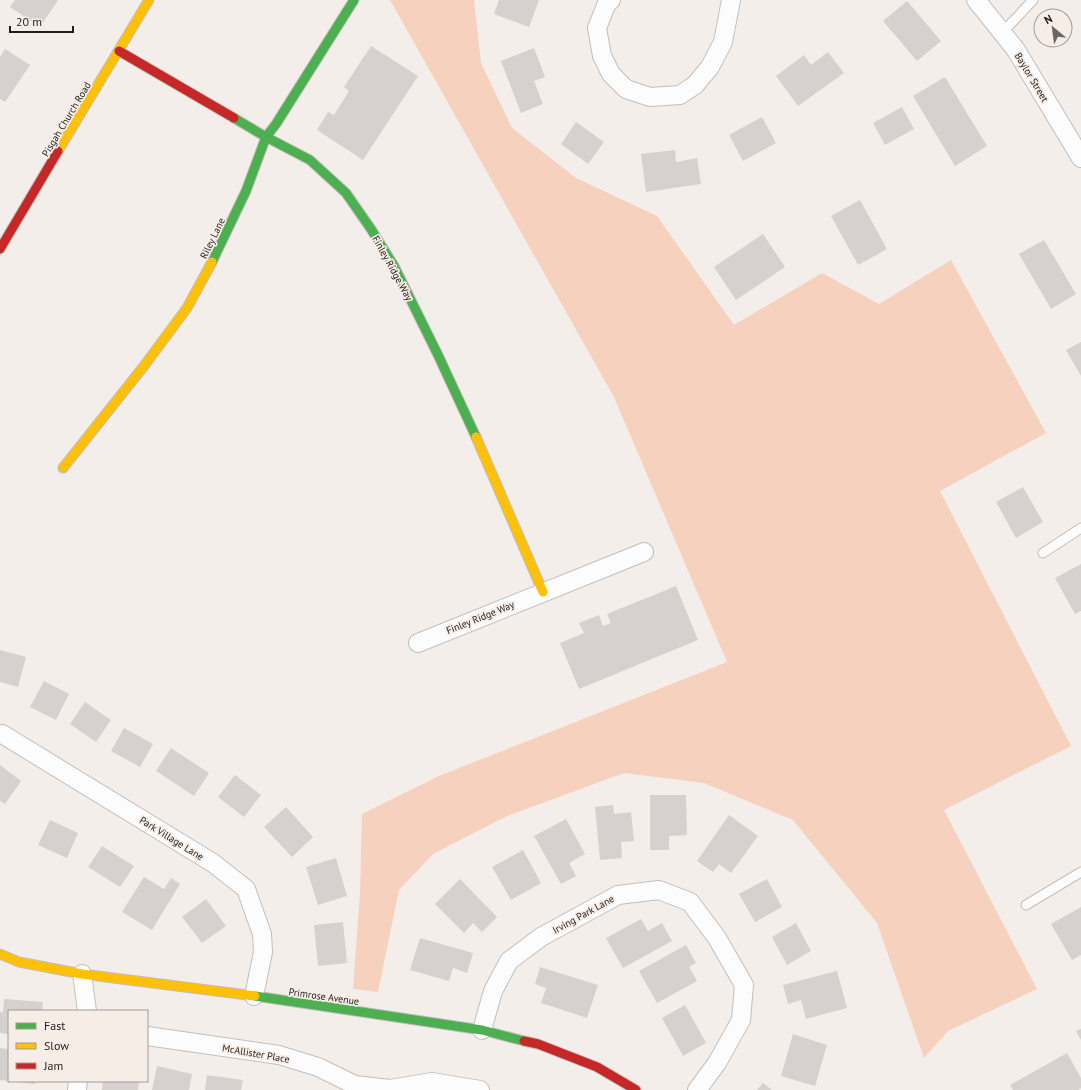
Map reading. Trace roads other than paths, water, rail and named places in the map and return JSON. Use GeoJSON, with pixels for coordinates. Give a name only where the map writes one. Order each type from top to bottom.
{"type":"FeatureCollection","features":[{"type":"Feature","properties":{"kind":"street","name":"Pisgah Church Road"},"geometry":{"type":"LineString","coordinates":[[0,249],[149,0]]}},
{"type":"Feature","properties":{"kind":"street","name":"Riley Lane"},"geometry":{"type":"LineString","coordinates":[[63,468],[144,366],[187,308],[218,252],[246,191],[266,137],[276,124],[354,0]]}},
{"type":"Feature","properties":{"kind":"street"},"geometry":{"type":"LineString","coordinates":[[611,0],[607,3],[597,28],[602,56],[611,74],[626,89],[650,97],[680,95],[695,85],[710,67],[723,42],[731,0]]}},
{"type":"Feature","properties":{"kind":"street","name":"Baylor Street"},"geometry":{"type":"LineString","coordinates":[[976,0],[1016,50],[1081,158]]}},
{"type":"Feature","properties":{"kind":"street","name":"Finley Ridge Way"},"geometry":{"type":"LineString","coordinates":[[119,51],[266,137],[310,160],[346,193],[394,266],[438,355],[496,482],[543,592]]}},
{"type":"Feature","properties":{"kind":"street","name":"Finley Ridge Way"},"geometry":{"type":"LineString","coordinates":[[418,643],[644,552]]}},
{"type":"Feature","properties":{"kind":"street","name":"Park Village Lane"},"geometry":{"type":"LineString","coordinates":[[0,734],[16,742],[213,863],[246,889],[262,934],[263,952],[254,996]]}},
{"type":"Feature","properties":{"kind":"street","name":"Irving Park Lane"},"geometry":{"type":"LineString","coordinates":[[482,1030],[493,991],[509,961],[541,937],[618,895],[659,890],[690,902],[718,938],[744,986],[741,1020],[717,1064],[697,1090]]}},
{"type":"Feature","properties":{"kind":"street","name":"Primrose Avenue"},"geometry":{"type":"LineString","coordinates":[[0,954],[19,962],[82,974],[254,996],[482,1030],[546,1047],[597,1067],[636,1090]]}},
{"type":"Feature","properties":{"kind":"street"},"geometry":{"type":"LineString","coordinates":[[82,974],[87,1010]]}},
{"type":"Feature","properties":{"kind":"street","name":"McAllister Place"},"geometry":{"type":"LineString","coordinates":[[148,1036],[279,1055],[318,1067],[355,1085],[390,1089],[432,1082],[480,1090]]}},
{"type":"Feature","properties":{"kind":"lane"},"geometry":{"type":"LineString","coordinates":[[1002,33],[1033,0]]}},
{"type":"Feature","properties":{"kind":"lane"},"geometry":{"type":"LineString","coordinates":[[1043,553],[1081,528]]}},
{"type":"Feature","properties":{"kind":"lane"},"geometry":{"type":"LineString","coordinates":[[1026,905],[1081,872]]}}]}
